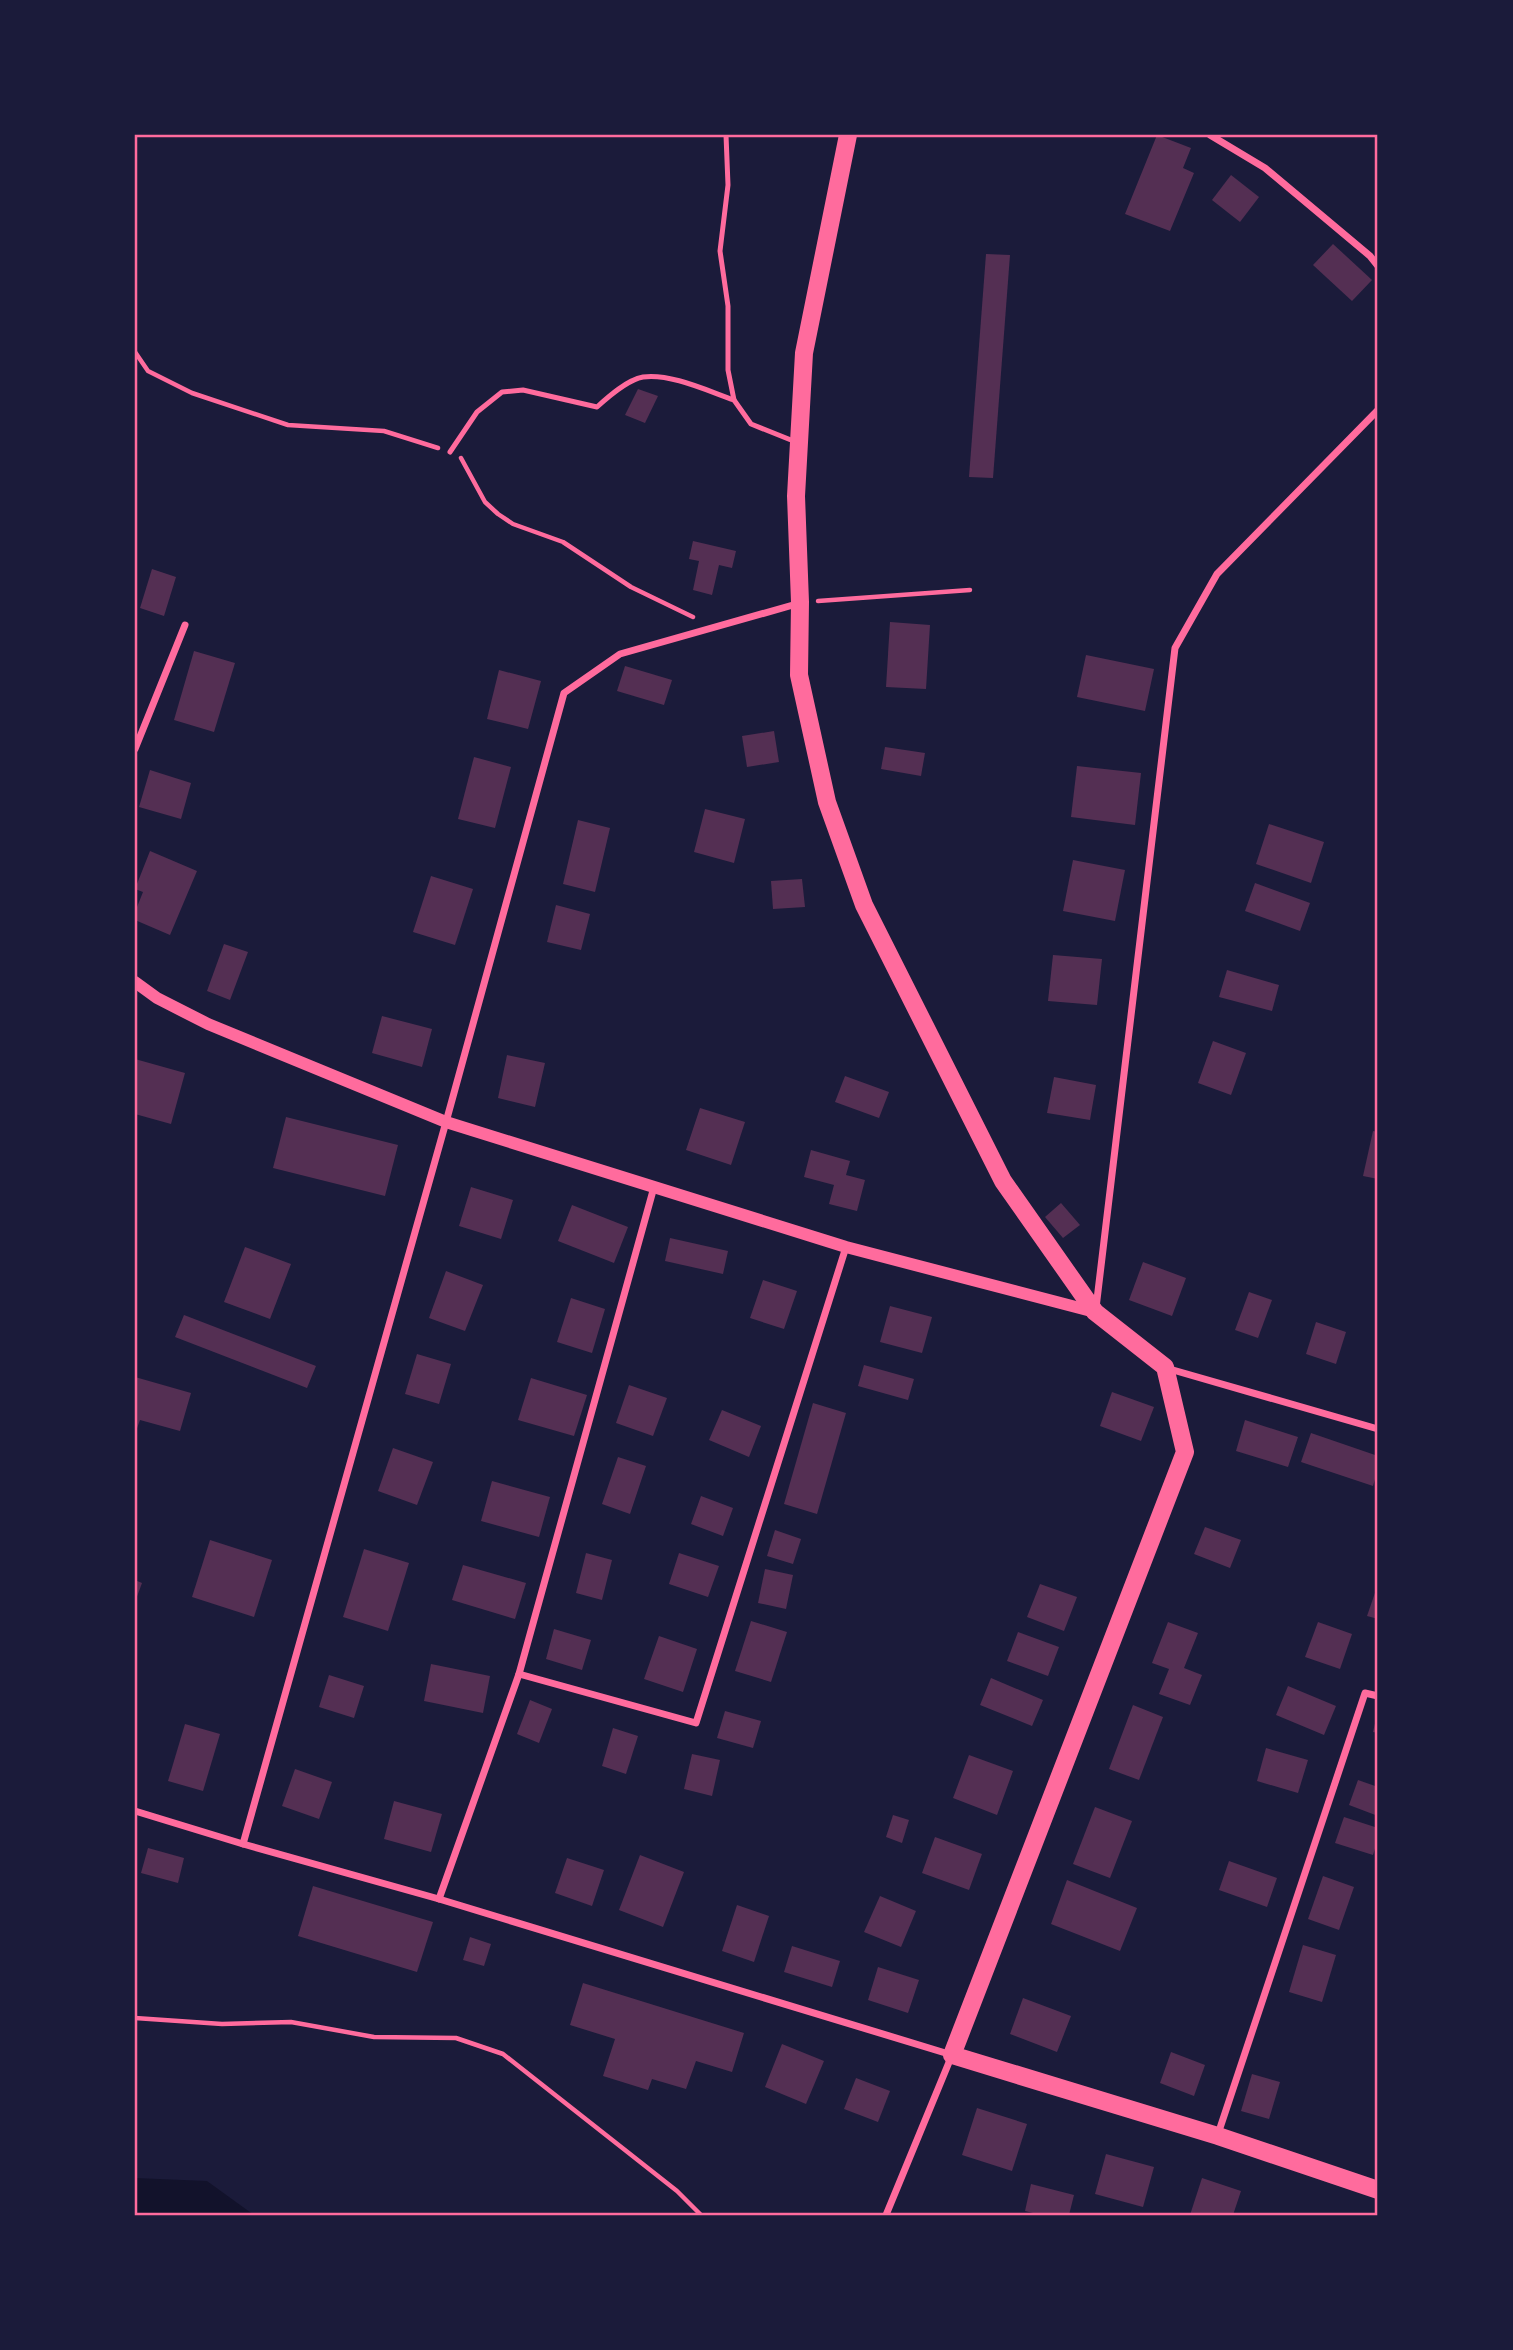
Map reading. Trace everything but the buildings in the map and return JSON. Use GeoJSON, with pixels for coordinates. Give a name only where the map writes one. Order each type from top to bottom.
{"type":"FeatureCollection","features":[{"type":"Feature","properties":{"kind":"main road"},"geometry":{"type":"LineString","coordinates":[[848,135],[804,353],[796,496],[800,603],[799,675],[827,802],[863,905],[1003,1181],[1095,1312],[1165,1367],[1185,1452],[951,2055],[1218,2136],[1378,2190]]}},
{"type":"Feature","properties":{"kind":"street"},"geometry":{"type":"LineString","coordinates":[[1210,135],[1265,169],[1370,256],[1378,266]]}},
{"type":"Feature","properties":{"kind":"street"},"geometry":{"type":"LineString","coordinates":[[135,982],[157,998],[208,1024],[446,1122],[846,1247],[1095,1312],[1175,648],[1217,574],[1378,410]]}},
{"type":"Feature","properties":{"kind":"street"},"geometry":{"type":"LineString","coordinates":[[243,1844],[564,693],[620,654],[800,603]]}},
{"type":"Feature","properties":{"kind":"street"},"geometry":{"type":"LineString","coordinates":[[135,749],[185,625]]}},
{"type":"Feature","properties":{"kind":"street"},"geometry":{"type":"LineString","coordinates":[[439,1899],[519,1674],[654,1187]]}},
{"type":"Feature","properties":{"kind":"street"},"geometry":{"type":"LineString","coordinates":[[519,1674],[696,1723],[846,1247]]}},
{"type":"Feature","properties":{"kind":"street"},"geometry":{"type":"LineString","coordinates":[[1165,1367],[1378,1429]]}},
{"type":"Feature","properties":{"kind":"street"},"geometry":{"type":"LineString","coordinates":[[1218,2136],[1365,1693],[1378,1696]]}},
{"type":"Feature","properties":{"kind":"street"},"geometry":{"type":"LineString","coordinates":[[135,1811],[439,1899],[951,2055],[886,2215]]}},
{"type":"Feature","properties":{"kind":"lane"},"geometry":{"type":"LineString","coordinates":[[726,135],[728,185],[720,251],[728,306],[728,370],[734,400],[751,424],[799,443]]}},
{"type":"Feature","properties":{"kind":"lane"},"geometry":{"type":"LineString","coordinates":[[450,452],[477,412],[502,393],[523,390],[597,407],[640,377],[662,376],[734,400]]}},
{"type":"Feature","properties":{"kind":"path"},"geometry":{"type":"LineString","coordinates":[[135,352],[148,372],[192,393],[288,425],[384,431],[459,455],[485,502],[513,524],[563,542],[631,587],[671,608],[716,626]]}},
{"type":"Feature","properties":{"kind":"path"},"geometry":{"type":"LineString","coordinates":[[800,603],[970,590]]}},
{"type":"Feature","properties":{"kind":"path"},"geometry":{"type":"LineString","coordinates":[[135,2018],[222,2024],[291,2022],[374,2038],[456,2038],[503,2054],[677,2191],[701,2215]]}},
{"type":"Feature","properties":{"kind":"shaded area"},"geometry":{"type":"Polygon","coordinates":[[[135,2178],[207,2181],[254,2215],[135,2215],[135,2178]]]}}]}
